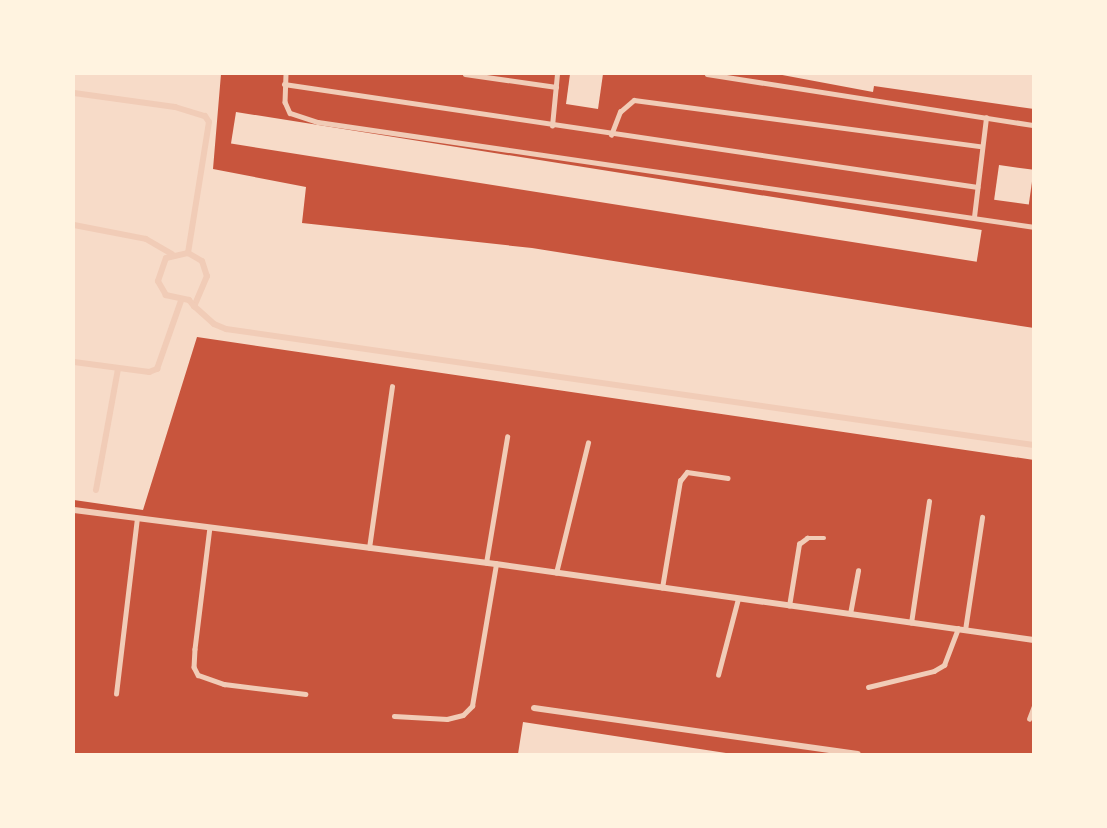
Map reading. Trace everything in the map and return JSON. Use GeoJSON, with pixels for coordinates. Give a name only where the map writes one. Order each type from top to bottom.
{"type":"FeatureCollection","features":[{"type":"Feature","properties":{"kind":"street"},"geometry":{"type":"LineString","coordinates":[[74,93],[175,107],[206,116],[209,122],[188,253]]}},
{"type":"Feature","properties":{"kind":"street"},"geometry":{"type":"LineString","coordinates":[[74,225],[146,239],[172,254],[188,253],[202,261],[207,276],[194,306]]}},
{"type":"Feature","properties":{"kind":"street"},"geometry":{"type":"LineString","coordinates":[[172,254],[161,265],[158,281],[166,295],[181,301],[189,300],[214,324],[226,329],[1034,445]]}},
{"type":"Feature","properties":{"kind":"street"},"geometry":{"type":"LineString","coordinates":[[74,362],[149,372],[157,369],[181,301]]}},
{"type":"Feature","properties":{"kind":"street"},"geometry":{"type":"LineString","coordinates":[[96,490],[118,369]]}},
{"type":"Feature","properties":{"kind":"street"},"geometry":{"type":"LineString","coordinates":[[74,510],[496,564],[1034,640]]}},
{"type":"Feature","properties":{"kind":"street"},"geometry":{"type":"LineString","coordinates":[[534,708],[858,754]]}},
{"type":"Feature","properties":{"kind":"lane"},"geometry":{"type":"LineString","coordinates":[[286,74],[284,84],[290,113],[318,122],[1034,227]]}},
{"type":"Feature","properties":{"kind":"lane"},"geometry":{"type":"LineString","coordinates":[[465,74],[556,87]]}},
{"type":"Feature","properties":{"kind":"lane"},"geometry":{"type":"LineString","coordinates":[[552,126],[557,74]]}},
{"type":"Feature","properties":{"kind":"lane"},"geometry":{"type":"LineString","coordinates":[[707,74],[1034,125]]}},
{"type":"Feature","properties":{"kind":"lane"},"geometry":{"type":"LineString","coordinates":[[284,84],[611,135],[977,187]]}},
{"type":"Feature","properties":{"kind":"lane"},"geometry":{"type":"LineString","coordinates":[[611,135],[620,112],[634,100],[981,146]]}},
{"type":"Feature","properties":{"kind":"lane"},"geometry":{"type":"LineString","coordinates":[[974,217],[986,118]]}},
{"type":"Feature","properties":{"kind":"lane"},"geometry":{"type":"LineString","coordinates":[[369,548],[392,387]]}},
{"type":"Feature","properties":{"kind":"lane"},"geometry":{"type":"LineString","coordinates":[[486,563],[507,437]]}},
{"type":"Feature","properties":{"kind":"lane"},"geometry":{"type":"LineString","coordinates":[[556,573],[588,443]]}},
{"type":"Feature","properties":{"kind":"lane"},"geometry":{"type":"LineString","coordinates":[[662,588],[680,481],[687,472],[728,478]]}},
{"type":"Feature","properties":{"kind":"lane"},"geometry":{"type":"LineString","coordinates":[[911,623],[929,501]]}},
{"type":"Feature","properties":{"kind":"lane"},"geometry":{"type":"LineString","coordinates":[[868,687],[934,671],[944,664],[962,629],[982,517]]}},
{"type":"Feature","properties":{"kind":"lane"},"geometry":{"type":"LineString","coordinates":[[116,694],[137,518]]}},
{"type":"Feature","properties":{"kind":"lane"},"geometry":{"type":"LineString","coordinates":[[210,528],[195,649],[194,667],[198,675],[224,684],[305,694]]}},
{"type":"Feature","properties":{"kind":"lane"},"geometry":{"type":"LineString","coordinates":[[789,606],[799,544],[807,538],[824,538]]}},
{"type":"Feature","properties":{"kind":"lane"},"geometry":{"type":"LineString","coordinates":[[394,716],[447,719],[464,715],[472,706],[496,564]]}},
{"type":"Feature","properties":{"kind":"lane"},"geometry":{"type":"LineString","coordinates":[[850,614],[858,572]]}},
{"type":"Feature","properties":{"kind":"lane"},"geometry":{"type":"LineString","coordinates":[[718,675],[738,599]]}},
{"type":"Feature","properties":{"kind":"lane"},"geometry":{"type":"LineString","coordinates":[[1029,719],[1034,706]]}},
{"type":"Feature","properties":{"kind":"building"},"geometry":{"type":"Polygon","coordinates":[[[74,74],[221,74],[213,169],[306,187],[302,223],[532,248],[1034,328],[1034,460],[197,337],[143,510],[74,500],[74,74]]]}},
{"type":"Feature","properties":{"kind":"building"},"geometry":{"type":"Polygon","coordinates":[[[570,74],[603,74],[598,109],[566,104],[570,74]]]}},
{"type":"Feature","properties":{"kind":"building"},"geometry":{"type":"Polygon","coordinates":[[[777,74],[1034,74],[1034,109],[874,86],[873,92],[777,74]]]}},
{"type":"Feature","properties":{"kind":"building"},"geometry":{"type":"Polygon","coordinates":[[[236,112],[982,230],[977,262],[231,144],[236,112]]]}},
{"type":"Feature","properties":{"kind":"building"},"geometry":{"type":"Polygon","coordinates":[[[999,165],[1034,170],[1029,205],[994,200],[999,165]]]}},
{"type":"Feature","properties":{"kind":"building"},"geometry":{"type":"Polygon","coordinates":[[[523,722],[726,753],[518,754],[523,722]]]}}]}
